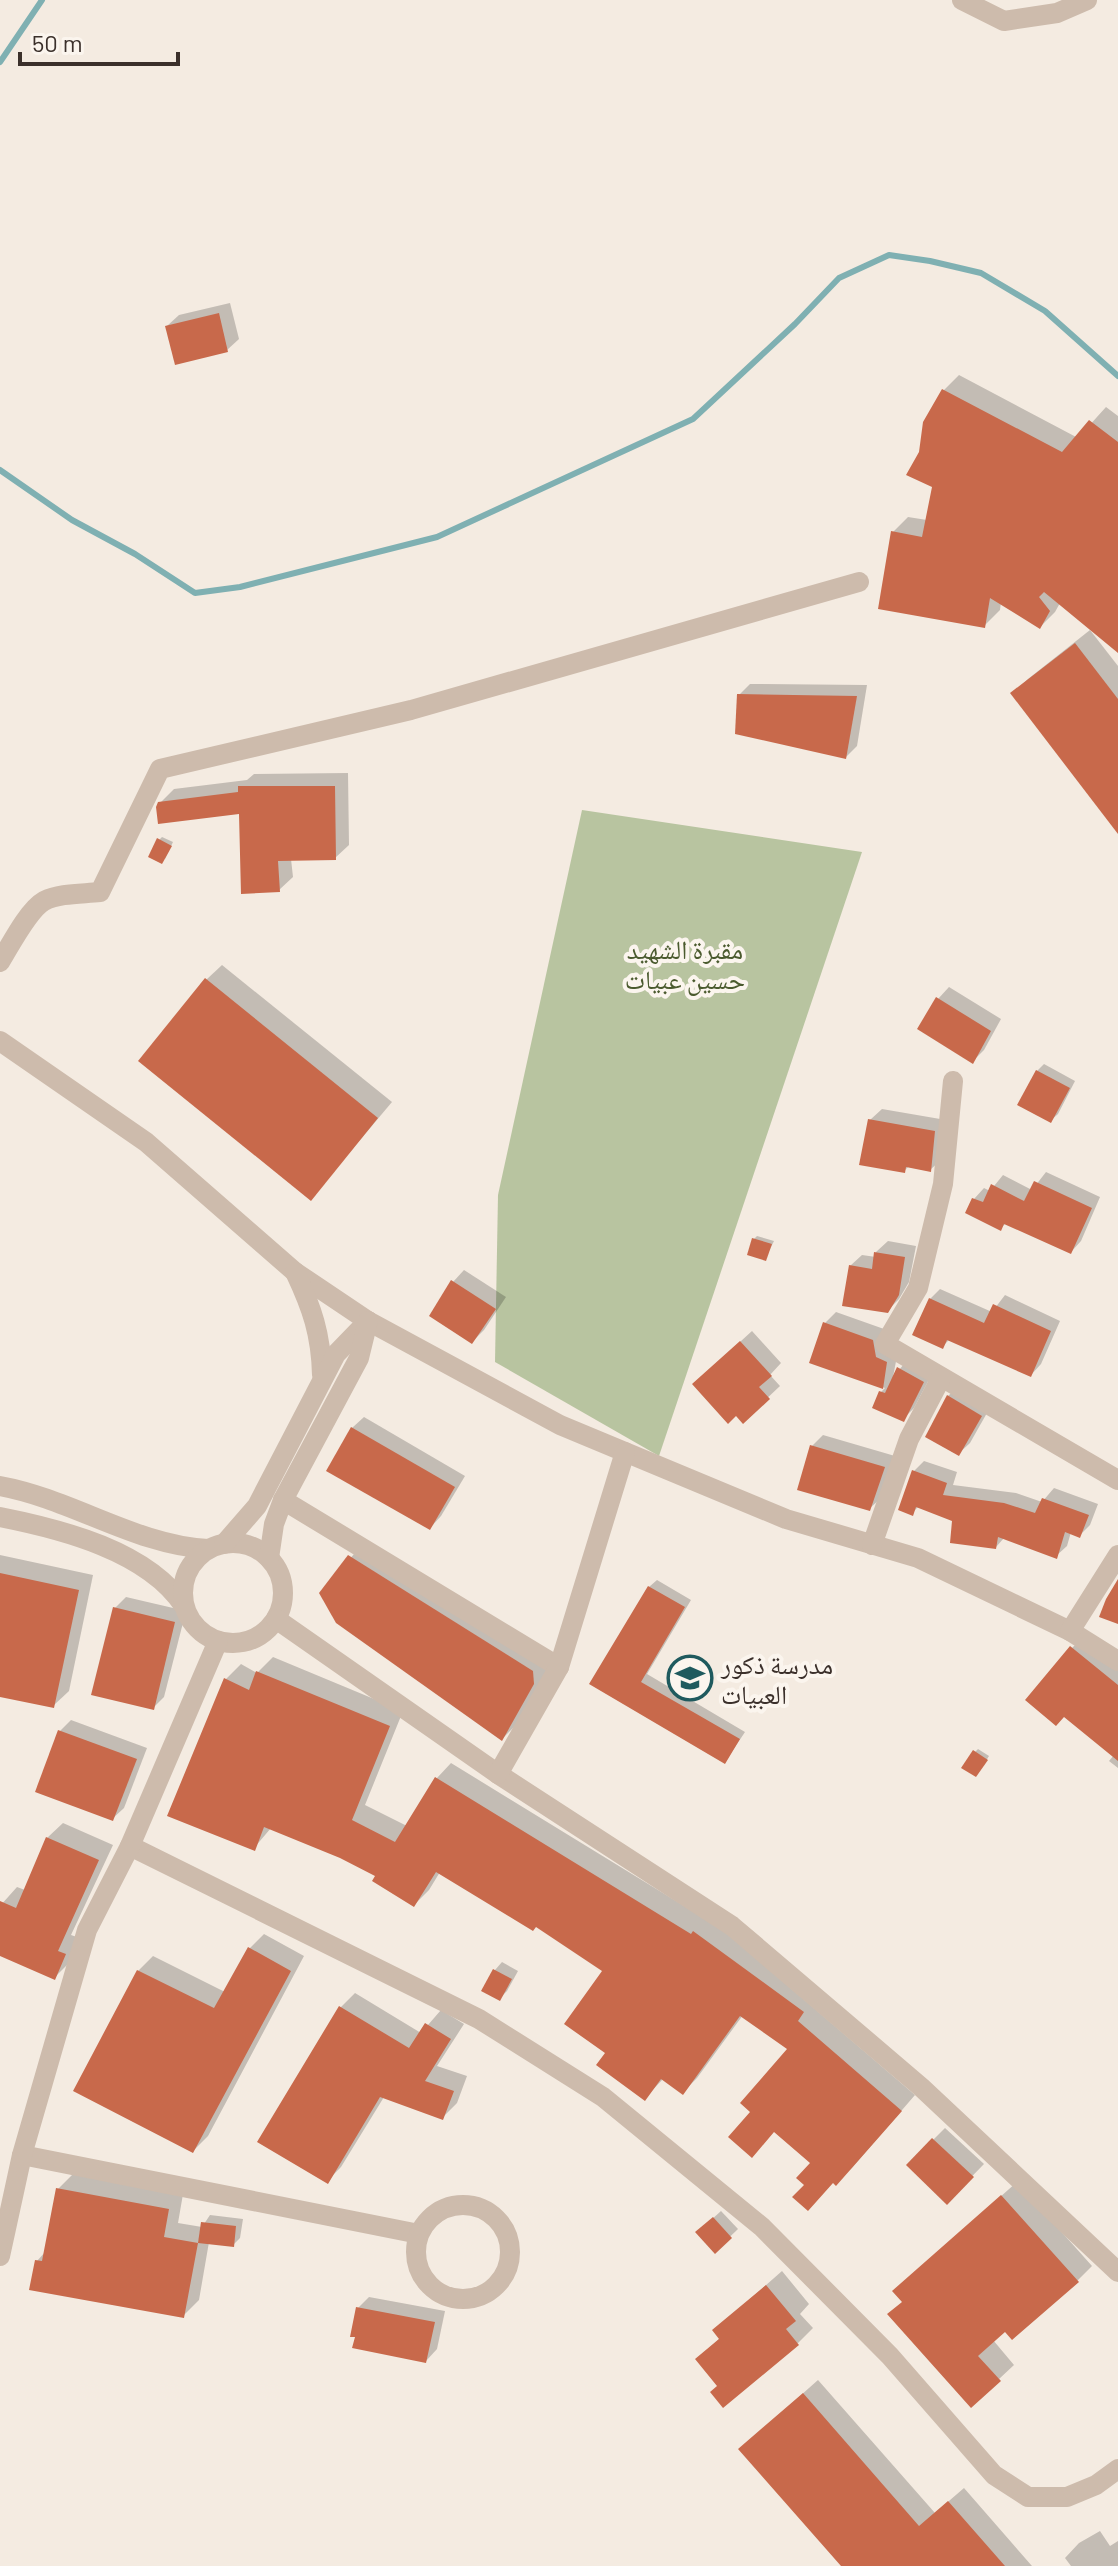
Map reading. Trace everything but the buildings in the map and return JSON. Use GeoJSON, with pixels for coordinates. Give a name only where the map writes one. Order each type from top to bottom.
{"type":"FeatureCollection","features":[{"type":"Feature","properties":{"kind":"street"},"geometry":{"type":"LineString","coordinates":[[962,0],[1004,21],[1057,13],[1087,0]]}},
{"type":"Feature","properties":{"kind":"street"},"geometry":{"type":"LineString","coordinates":[[0,962],[42,902],[65,895],[100,892],[160,769],[411,710],[859,582]]}},
{"type":"Feature","properties":{"kind":"street"},"geometry":{"type":"LineString","coordinates":[[0,1041],[146,1142],[295,1272],[368,1321],[560,1425],[786,1519],[918,1558],[1070,1631],[1118,1661]]}},
{"type":"Feature","properties":{"kind":"street"},"geometry":{"type":"LineString","coordinates":[[953,1081],[943,1184],[918,1288],[885,1344],[1118,1480]]}},
{"type":"Feature","properties":{"kind":"street"},"geometry":{"type":"LineString","coordinates":[[295,1272],[316,1322],[321,1345],[322,1379]]}},
{"type":"Feature","properties":{"kind":"street"},"geometry":{"type":"LineString","coordinates":[[184,1606],[186,1574],[195,1560],[216,1546],[257,1506],[336,1354],[368,1321]]}},
{"type":"Feature","properties":{"kind":"street"},"geometry":{"type":"LineString","coordinates":[[269,1558],[274,1524],[283,1500],[359,1358],[368,1321]]}},
{"type":"Feature","properties":{"kind":"street"},"geometry":{"type":"LineString","coordinates":[[872,1545],[909,1439],[941,1378]]}},
{"type":"Feature","properties":{"kind":"street"},"geometry":{"type":"LineString","coordinates":[[498,1774],[559,1667],[625,1452]]}},
{"type":"Feature","properties":{"kind":"street"},"geometry":{"type":"LineString","coordinates":[[0,1486],[62,1503],[165,1543],[216,1546],[240,1543],[256,1548],[269,1558],[278,1571],[283,1587],[282,1604],[276,1619],[251,1640],[235,1643],[218,1641],[198,1628],[166,1583],[95,1543],[42,1525],[0,1517]]}},
{"type":"Feature","properties":{"kind":"street"},"geometry":{"type":"LineString","coordinates":[[283,1500],[559,1667]]}},
{"type":"Feature","properties":{"kind":"street"},"geometry":{"type":"LineString","coordinates":[[1070,1631],[1118,1555]]}},
{"type":"Feature","properties":{"kind":"street"},"geometry":{"type":"LineString","coordinates":[[276,1619],[498,1774],[732,1926],[921,2087],[1118,2272]]}},
{"type":"Feature","properties":{"kind":"street"},"geometry":{"type":"LineString","coordinates":[[0,2256],[22,2155],[87,1930],[130,1846],[218,1641]]}},
{"type":"Feature","properties":{"kind":"street"},"geometry":{"type":"LineString","coordinates":[[130,1846],[479,2019],[603,2097],[762,2227],[890,2356],[994,2475],[1028,2497],[1067,2497],[1096,2485],[1118,2469]]}},
{"type":"Feature","properties":{"kind":"street"},"geometry":{"type":"LineString","coordinates":[[22,2155],[419,2234]]}},
{"type":"Feature","properties":{"kind":"street"},"geometry":{"type":"LineString","coordinates":[[469,2204],[484,2209],[497,2218],[511,2246],[510,2262],[504,2277],[480,2297],[449,2297],[435,2290],[424,2279],[417,2265],[415,2249],[419,2234],[427,2221],[453,2205],[469,2204]]}},
{"type":"Feature","properties":{"kind":"green space","name":"مقبرة الشهيد حسين عبيات"},"geometry":{"type":"Polygon","coordinates":[[[582,810],[862,852],[659,1456],[495,1362],[498,1195],[582,810]]]}},
{"type":"Feature","properties":{"kind":"waterway"},"geometry":{"type":"LineString","coordinates":[[0,62],[42,0]]}},
{"type":"Feature","properties":{"kind":"waterway"},"geometry":{"type":"LineString","coordinates":[[0,470],[72,520],[135,554],[195,593],[240,587],[437,537],[693,419],[795,324],[839,278],[889,255],[981,273],[1045,311],[1118,376]]}},
{"type":"Feature","properties":{"kind":"place","name":"مدرسة ذكور العبيات"},"geometry":{"type":"Point","coordinates":[690,1678]}}]}
